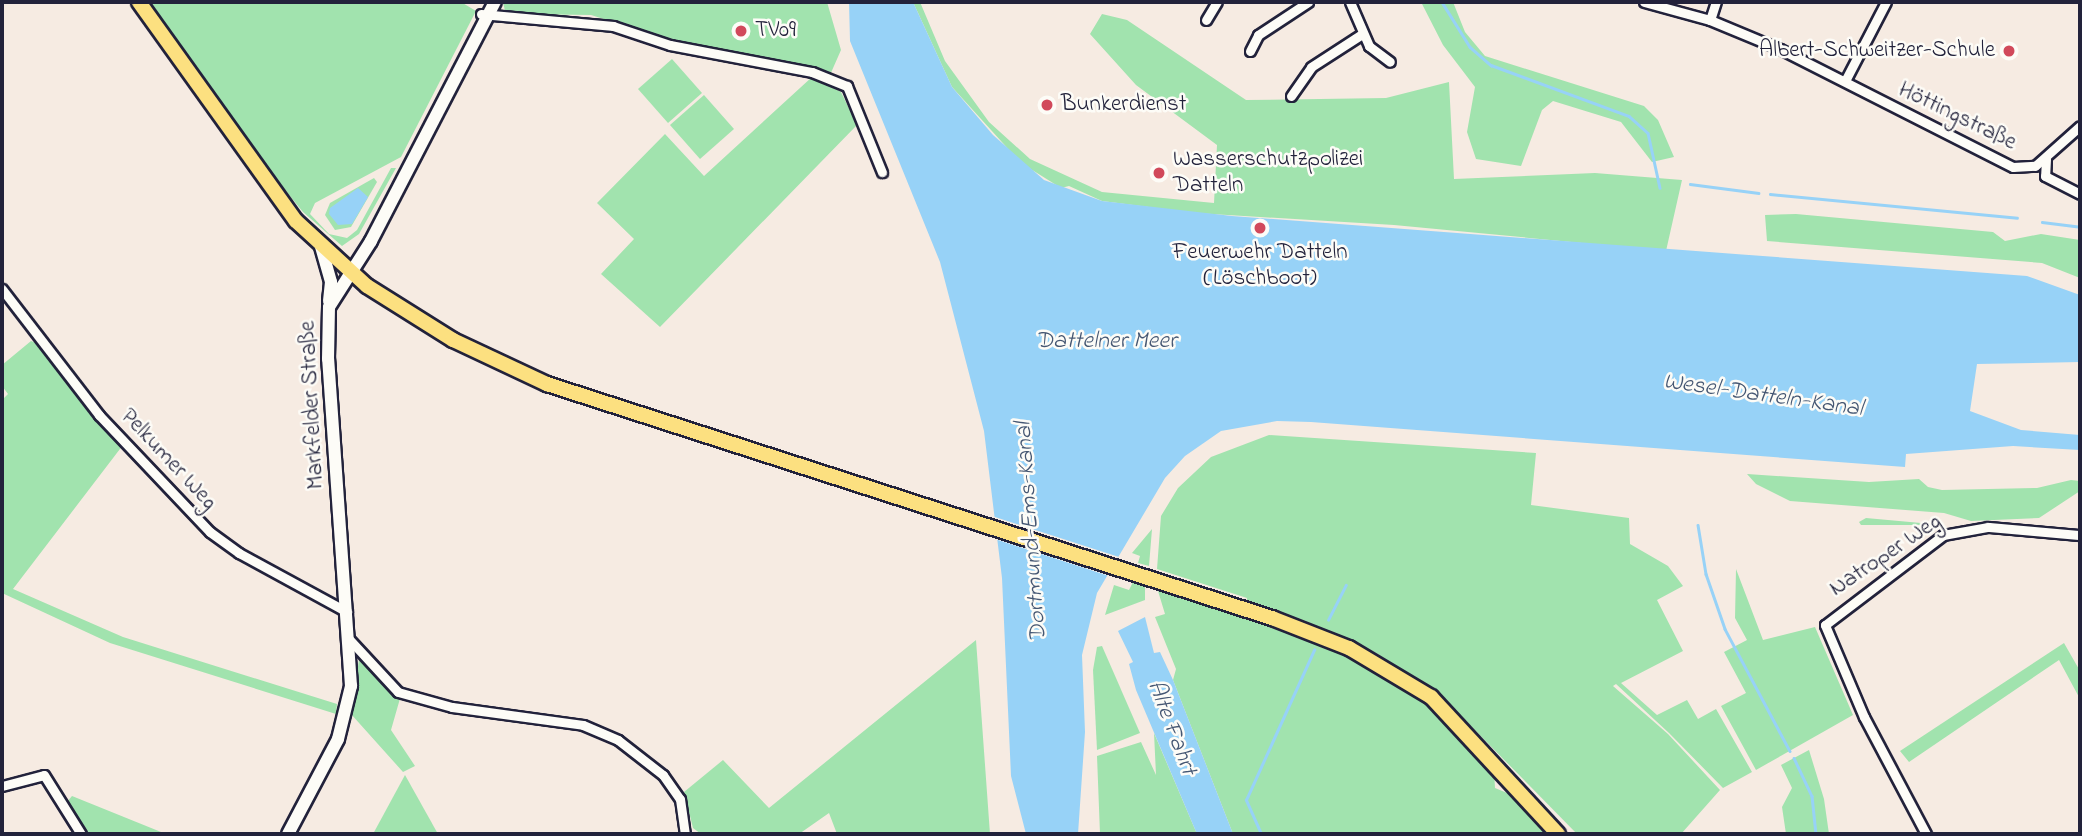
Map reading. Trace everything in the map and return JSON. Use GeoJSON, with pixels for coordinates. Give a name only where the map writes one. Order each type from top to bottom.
{"type":"FeatureCollection","features":[{"type":"Feature","properties":{"kind":"main road"},"geometry":{"type":"LineString","coordinates":[[139,2],[282,204],[320,243],[350,272],[498,365],[972,523],[1217,600],[1349,648],[1410,681],[1459,722],[1558,834]]}},
{"type":"Feature","properties":{"kind":"street","name":"Markfelder Straße"},"geometry":{"type":"LineString","coordinates":[[288,834],[344,722],[351,686],[328,359],[329,307],[371,241],[484,15],[495,2]]}},
{"type":"Feature","properties":{"kind":"street"},"geometry":{"type":"LineString","coordinates":[[1206,20],[1217,2]]}},
{"type":"Feature","properties":{"kind":"street"},"geometry":{"type":"LineString","coordinates":[[1250,51],[1258,35],[1308,2]]}},
{"type":"Feature","properties":{"kind":"street"},"geometry":{"type":"LineString","coordinates":[[1350,2],[1368,46],[1390,62]]}},
{"type":"Feature","properties":{"kind":"street","name":"Höttingstraße"},"geometry":{"type":"LineString","coordinates":[[1644,2],[1710,20],[1845,81],[2013,167],[2035,166],[2046,159]]}},
{"type":"Feature","properties":{"kind":"street"},"geometry":{"type":"LineString","coordinates":[[1710,20],[1716,2]]}},
{"type":"Feature","properties":{"kind":"street"},"geometry":{"type":"LineString","coordinates":[[1845,81],[1886,2]]}},
{"type":"Feature","properties":{"kind":"street"},"geometry":{"type":"LineString","coordinates":[[484,15],[613,26],[682,48],[812,72],[847,86],[882,172]]}},
{"type":"Feature","properties":{"kind":"street"},"geometry":{"type":"LineString","coordinates":[[1291,96],[1311,67],[1362,34]]}},
{"type":"Feature","properties":{"kind":"street"},"geometry":{"type":"LineString","coordinates":[[2046,159],[2080,126]]}},
{"type":"Feature","properties":{"kind":"street","name":"Höttingstraße"},"geometry":{"type":"LineString","coordinates":[[2046,159],[2045,176],[2080,194]]}},
{"type":"Feature","properties":{"kind":"street"},"geometry":{"type":"LineString","coordinates":[[320,243],[331,282],[329,307]]}},
{"type":"Feature","properties":{"kind":"street","name":"Pelkumer Weg"},"geometry":{"type":"LineString","coordinates":[[2,289],[99,415],[210,532],[239,553],[347,612]]}},
{"type":"Feature","properties":{"kind":"street","name":"Natroper Weg"},"geometry":{"type":"LineString","coordinates":[[1926,834],[1864,717],[1825,625],[1943,536],[1988,527],[2080,535]]}},
{"type":"Feature","properties":{"kind":"street"},"geometry":{"type":"LineString","coordinates":[[349,639],[398,692],[452,707],[583,725],[618,740],[663,775],[680,799],[685,834]]}},
{"type":"Feature","properties":{"kind":"street"},"geometry":{"type":"LineString","coordinates":[[2,786],[44,775],[81,834]]}},
{"type":"Feature","properties":{"kind":"green space"},"geometry":{"type":"Polygon","coordinates":[[[148,2],[461,2],[476,11],[401,157],[315,203],[310,214],[329,234],[347,238],[357,230],[391,168],[396,168],[359,234],[342,246],[303,212],[247,143],[148,2]]]}},
{"type":"Feature","properties":{"kind":"green space","name":"TV09"},"geometry":{"type":"Polygon","coordinates":[[[503,2],[827,2],[841,50],[830,75],[766,57],[677,42],[591,15],[513,14],[505,11],[503,2]]]}},
{"type":"Feature","properties":{"kind":"green space"},"geometry":{"type":"Polygon","coordinates":[[[913,2],[920,2],[945,61],[989,122],[1030,159],[1102,192],[1214,203],[1217,145],[1136,85],[1090,34],[1102,14],[1127,20],[1246,100],[1386,98],[1449,82],[1454,179],[1595,173],[1682,180],[1666,251],[1394,225],[1195,213],[1102,201],[1069,186],[1061,188],[1021,163],[952,87],[913,2]]]}},
{"type":"Feature","properties":{"kind":"green space"},"geometry":{"type":"Polygon","coordinates":[[[1421,2],[1453,2],[1465,32],[1485,56],[1644,106],[1658,120],[1674,157],[1652,162],[1621,122],[1553,101],[1542,110],[1521,166],[1476,159],[1467,132],[1475,87],[1443,45],[1421,2]]]}},
{"type":"Feature","properties":{"kind":"green space"},"geometry":{"type":"Polygon","coordinates":[[[672,59],[702,93],[668,123],[638,89],[672,59]]]}},
{"type":"Feature","properties":{"kind":"green space"},"geometry":{"type":"Polygon","coordinates":[[[812,77],[841,92],[857,125],[660,327],[601,274],[634,239],[597,203],[665,134],[704,176],[812,77]]]}},
{"type":"Feature","properties":{"kind":"green space"},"geometry":{"type":"Polygon","coordinates":[[[704,95],[734,129],[700,159],[670,125],[704,95]]]}},
{"type":"Feature","properties":{"kind":"green space"},"geometry":{"type":"Polygon","coordinates":[[[374,178],[377,182],[351,227],[335,230],[325,215],[330,203],[374,178]]]}},
{"type":"Feature","properties":{"kind":"green space"},"geometry":{"type":"Polygon","coordinates":[[[1796,214],[1993,232],[2005,241],[2041,234],[2080,240],[2080,278],[2042,263],[1767,241],[1765,215],[1796,214]]]}},
{"type":"Feature","properties":{"kind":"green space"},"geometry":{"type":"Polygon","coordinates":[[[31,341],[44,346],[123,445],[13,589],[123,637],[337,704],[336,714],[110,643],[2,593],[2,400],[8,394],[2,386],[2,365],[31,341]]]}},
{"type":"Feature","properties":{"kind":"green space"},"geometry":{"type":"Polygon","coordinates":[[[1269,435],[1536,453],[1531,505],[1629,518],[1630,544],[1668,566],[1683,586],[1657,600],[1683,651],[1621,683],[1657,715],[1687,700],[1698,719],[1716,709],[1752,772],[1723,788],[1669,733],[1616,684],[1613,686],[1668,734],[1720,790],[1681,834],[1577,834],[1461,716],[1378,654],[1315,626],[1246,605],[1247,598],[1157,569],[1161,516],[1178,488],[1211,457],[1269,435]]]}},
{"type":"Feature","properties":{"kind":"green space"},"geometry":{"type":"Polygon","coordinates":[[[1747,474],[1869,482],[1919,479],[1928,487],[1942,490],[2037,488],[2071,480],[2080,481],[2080,491],[2039,518],[1971,521],[1944,513],[1790,501],[1756,484],[1747,474]]]}},
{"type":"Feature","properties":{"kind":"green space"},"geometry":{"type":"Polygon","coordinates":[[[1866,518],[1928,525],[1861,525],[1859,522],[1866,518]]]}},
{"type":"Feature","properties":{"kind":"green space"},"geometry":{"type":"Polygon","coordinates":[[[1152,529],[1149,566],[1138,563],[1140,556],[1132,553],[1152,529]]]}},
{"type":"Feature","properties":{"kind":"green space"},"geometry":{"type":"Polygon","coordinates":[[[1736,569],[1763,640],[1815,627],[1853,715],[1756,770],[1721,706],[1746,693],[1724,652],[1747,640],[1735,618],[1736,569]]]}},
{"type":"Feature","properties":{"kind":"green space"},"geometry":{"type":"Polygon","coordinates":[[[1133,582],[1145,587],[1145,600],[1105,615],[1114,585],[1129,590],[1133,582]]]}},
{"type":"Feature","properties":{"kind":"green space"},"geometry":{"type":"Polygon","coordinates":[[[1158,591],[1308,638],[1346,653],[1417,696],[1456,728],[1494,770],[1495,788],[1512,795],[1547,834],[1233,834],[1173,680],[1176,669],[1155,617],[1165,614],[1158,591]]]}},
{"type":"Feature","properties":{"kind":"green space"},"geometry":{"type":"Polygon","coordinates":[[[976,640],[990,834],[837,834],[829,813],[799,834],[701,834],[693,828],[684,792],[723,760],[769,808],[976,640]]]}},
{"type":"Feature","properties":{"kind":"green space"},"geometry":{"type":"Polygon","coordinates":[[[2064,643],[2080,671],[2080,699],[2059,660],[1909,762],[1900,751],[2064,643]]]}},
{"type":"Feature","properties":{"kind":"green space"},"geometry":{"type":"Polygon","coordinates":[[[1102,646],[1140,733],[1097,750],[1093,670],[1097,647],[1102,646]]]}},
{"type":"Feature","properties":{"kind":"green space"},"geometry":{"type":"Polygon","coordinates":[[[360,653],[401,695],[391,730],[415,766],[403,772],[351,714],[360,653]]]}},
{"type":"Feature","properties":{"kind":"green space"},"geometry":{"type":"Polygon","coordinates":[[[1154,733],[1197,834],[1100,834],[1097,756],[1141,742],[1156,775],[1154,733]]]}},
{"type":"Feature","properties":{"kind":"green space"},"geometry":{"type":"Polygon","coordinates":[[[1809,750],[1824,799],[1829,834],[1786,834],[1782,807],[1792,788],[1781,765],[1809,750]]]}},
{"type":"Feature","properties":{"kind":"green space"},"geometry":{"type":"Polygon","coordinates":[[[405,775],[438,834],[373,834],[405,775]]]}},
{"type":"Feature","properties":{"kind":"green space"},"geometry":{"type":"Polygon","coordinates":[[[72,796],[166,834],[84,834],[66,803],[72,796]]]}},
{"type":"Feature","properties":{"kind":"water","name":"Dattelner Meer"},"geometry":{"type":"Polygon","coordinates":[[[849,2],[913,2],[952,87],[993,135],[1044,180],[1102,201],[1232,216],[2027,276],[2080,295],[2080,362],[1977,364],[1970,411],[2021,430],[2080,435],[2080,450],[2013,446],[1906,454],[1905,467],[1311,422],[1277,421],[1221,431],[1185,456],[1165,478],[1097,593],[1082,655],[1085,732],[1078,834],[1026,834],[1011,776],[1002,578],[984,431],[940,262],[850,41],[849,2]]]}},
{"type":"Feature","properties":{"kind":"water"},"geometry":{"type":"Polygon","coordinates":[[[358,188],[368,197],[352,224],[338,225],[329,214],[330,208],[358,188]]]}},
{"type":"Feature","properties":{"kind":"water","name":"Alte Fahrt"},"geometry":{"type":"Polygon","coordinates":[[[1145,617],[1154,653],[1160,652],[1173,680],[1233,834],[1197,834],[1136,690],[1129,664],[1133,662],[1118,631],[1145,617]]]}},
{"type":"Feature","properties":{"kind":"pier"},"geometry":{"type":"Polygon","coordinates":[[[992,516],[1119,557],[1109,576],[995,539],[992,516]]]}},
{"type":"Feature","properties":{"kind":"waterway"},"geometry":{"type":"LineString","coordinates":[[1442,2],[1470,47],[1491,65],[1629,116],[1648,133],[1660,188]]}},
{"type":"Feature","properties":{"kind":"waterway"},"geometry":{"type":"LineString","coordinates":[[1690,184],[1758,193]]}},
{"type":"Feature","properties":{"kind":"waterway"},"geometry":{"type":"LineString","coordinates":[[1770,194],[2017,218]]}},
{"type":"Feature","properties":{"kind":"waterway"},"geometry":{"type":"LineString","coordinates":[[2042,222],[2080,227]]}},
{"type":"Feature","properties":{"kind":"waterway"},"geometry":{"type":"LineString","coordinates":[[1698,525],[1706,574],[1725,629],[1790,751]]}},
{"type":"Feature","properties":{"kind":"waterway"},"geometry":{"type":"LineString","coordinates":[[1328,620],[1346,585]]}},
{"type":"Feature","properties":{"kind":"waterway"},"geometry":{"type":"LineString","coordinates":[[1261,834],[1246,800],[1314,650]]}},
{"type":"Feature","properties":{"kind":"waterway"},"geometry":{"type":"LineString","coordinates":[[1794,758],[1812,796],[1816,834]]}},
{"type":"Feature","properties":{"kind":"place","name":"TV09"},"geometry":{"type":"Point","coordinates":[741,31]}},
{"type":"Feature","properties":{"kind":"place","name":"Albert-Schweitzer-Schule"},"geometry":{"type":"Point","coordinates":[2009,51]}},
{"type":"Feature","properties":{"kind":"place","name":"Bunkerdienst"},"geometry":{"type":"Point","coordinates":[1047,105]}},
{"type":"Feature","properties":{"kind":"place","name":"Wasserschutzpolizei Datteln"},"geometry":{"type":"Point","coordinates":[1159,173]}},
{"type":"Feature","properties":{"kind":"place","name":"Feuerwehr Datteln (Löschboot)"},"geometry":{"type":"Point","coordinates":[1260,228]}},
{"type":"Feature","properties":{"kind":"water label","name":"Wesel-Datteln-Kanal"},"geometry":{"type":"Point","coordinates":[1763,396]}},
{"type":"Feature","properties":{"kind":"water label","name":"Dortmund-Ems-Kanal"},"geometry":{"type":"Point","coordinates":[1032,532]}}]}
